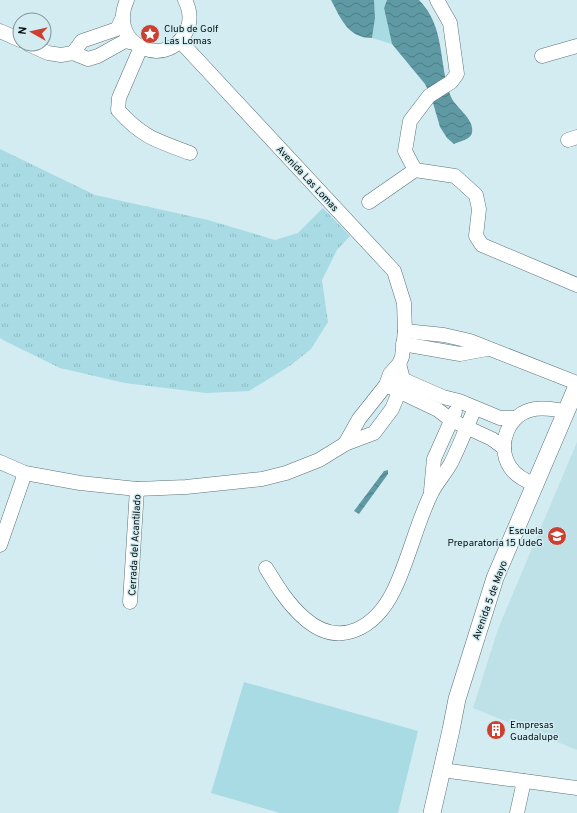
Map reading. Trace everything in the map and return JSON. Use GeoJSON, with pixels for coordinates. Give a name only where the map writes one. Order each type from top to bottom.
{"type":"FeatureCollection","features":[{"type":"Feature","properties":{"kind":"main road","name":"Avenida 5 de Mayo"},"geometry":{"type":"LineString","coordinates":[[452,730],[460,716],[489,624],[571,412],[577,384]]}},
{"type":"Feature","properties":{"kind":"main road","name":"Avenida 5 de Mayo"},"geometry":{"type":"LineString","coordinates":[[432,813],[452,730],[457,699],[495,578],[535,484],[571,412]]}},
{"type":"Feature","properties":{"kind":"street"},"geometry":{"type":"LineString","coordinates":[[127,0],[123,8],[122,19],[124,28],[137,45]]}},
{"type":"Feature","properties":{"kind":"street"},"geometry":{"type":"LineString","coordinates":[[415,170],[405,151],[410,121],[429,96],[451,82],[457,74],[450,23],[437,0]]}},
{"type":"Feature","properties":{"kind":"street"},"geometry":{"type":"LineString","coordinates":[[46,52],[61,55],[73,53],[88,59],[98,56],[125,41],[157,51],[170,48],[180,41],[186,33],[189,24],[188,2]]}},
{"type":"Feature","properties":{"kind":"street"},"geometry":{"type":"LineString","coordinates":[[73,53],[82,41],[117,29],[122,19]]}},
{"type":"Feature","properties":{"kind":"street"},"geometry":{"type":"LineString","coordinates":[[0,31],[12,36]]}},
{"type":"Feature","properties":{"kind":"street","name":"Avenida Las Lomas"},"geometry":{"type":"LineString","coordinates":[[180,41],[394,271],[404,303],[404,338],[395,379]]}},
{"type":"Feature","properties":{"kind":"street"},"geometry":{"type":"LineString","coordinates":[[137,45],[119,98],[118,110],[132,125],[151,139],[190,153]]}},
{"type":"Feature","properties":{"kind":"street"},"geometry":{"type":"LineString","coordinates":[[542,56],[577,46]]}},
{"type":"Feature","properties":{"kind":"street"},"geometry":{"type":"LineString","coordinates":[[369,202],[415,170],[456,176],[476,195],[479,209],[476,236],[482,246],[577,285]]}},
{"type":"Feature","properties":{"kind":"street"},"geometry":{"type":"LineString","coordinates":[[404,338],[444,335],[470,341],[577,384]]}},
{"type":"Feature","properties":{"kind":"street"},"geometry":{"type":"LineString","coordinates":[[395,379],[459,401],[500,418],[516,418]]}},
{"type":"Feature","properties":{"kind":"street"},"geometry":{"type":"LineString","coordinates":[[395,379],[451,420],[492,439],[504,448]]}},
{"type":"Feature","properties":{"kind":"street"},"geometry":{"type":"LineString","coordinates":[[0,462],[25,473],[80,483],[137,489],[186,487],[262,479],[286,473],[319,460],[345,444],[374,433],[392,409],[395,379]]}},
{"type":"Feature","properties":{"kind":"street"},"geometry":{"type":"LineString","coordinates":[[345,444],[360,420],[395,379]]}},
{"type":"Feature","properties":{"kind":"street"},"geometry":{"type":"LineString","coordinates":[[431,493],[434,459],[459,401]]}},
{"type":"Feature","properties":{"kind":"street"},"geometry":{"type":"LineString","coordinates":[[266,568],[281,592],[297,611],[313,625],[326,631],[340,633],[357,631],[372,621],[384,607],[393,591],[431,493],[450,465],[475,408]]}},
{"type":"Feature","properties":{"kind":"street"},"geometry":{"type":"LineString","coordinates":[[535,484],[520,477],[510,468],[504,448],[505,437],[509,427],[516,418],[525,412],[534,409],[571,412]]}},
{"type":"Feature","properties":{"kind":"street"},"geometry":{"type":"LineString","coordinates":[[0,545],[25,473]]}},
{"type":"Feature","properties":{"kind":"street","name":"Cerrada del Acantilado"},"geometry":{"type":"LineString","coordinates":[[130,602],[137,489]]}},
{"type":"Feature","properties":{"kind":"street"},"geometry":{"type":"LineString","coordinates":[[442,770],[577,788]]}},
{"type":"Feature","properties":{"kind":"street"},"geometry":{"type":"LineString","coordinates":[[517,813],[524,781]]}},
{"type":"Feature","properties":{"kind":"shaded area","name":"Escuela Preparatoria 15 UdeG"},"geometry":{"type":"Polygon","coordinates":[[[577,442],[577,750],[473,708],[498,629],[577,442]]]}},
{"type":"Feature","properties":{"kind":"green space"},"geometry":{"type":"Polygon","coordinates":[[[374,0],[387,0],[384,8],[392,44],[372,38],[375,18],[374,0]]]}},
{"type":"Feature","properties":{"kind":"green space"},"geometry":{"type":"Polygon","coordinates":[[[0,149],[95,195],[208,220],[275,240],[298,233],[323,208],[350,236],[337,250],[322,280],[328,322],[311,349],[291,365],[249,391],[206,393],[125,383],[60,368],[5,341],[0,338],[0,149]]]}},
{"type":"Feature","properties":{"kind":"green space"},"geometry":{"type":"Polygon","coordinates":[[[244,682],[418,731],[398,813],[280,813],[211,793],[244,682]]]}},
{"type":"Feature","properties":{"kind":"water"},"geometry":{"type":"Polygon","coordinates":[[[331,0],[374,0],[375,18],[372,38],[357,35],[351,31],[342,20],[331,0]]]}},
{"type":"Feature","properties":{"kind":"water"},"geometry":{"type":"Polygon","coordinates":[[[387,0],[419,0],[428,11],[438,34],[444,72],[451,97],[471,123],[472,133],[467,139],[454,144],[447,138],[440,127],[431,96],[425,84],[392,44],[384,8],[387,0]]]}},
{"type":"Feature","properties":{"kind":"water"},"geometry":{"type":"Polygon","coordinates":[[[388,470],[388,474],[359,514],[354,511],[384,471],[388,470]]]}},
{"type":"Feature","properties":{"kind":"place","name":"Club de Golf Las Lomas"},"geometry":{"type":"Point","coordinates":[150,34]}},
{"type":"Feature","properties":{"kind":"place","name":"Escuela Preparatoria 15 UdeG"},"geometry":{"type":"Point","coordinates":[557,536]}},
{"type":"Feature","properties":{"kind":"place","name":"Empresas Guadalupe"},"geometry":{"type":"Point","coordinates":[496,730]}}]}
